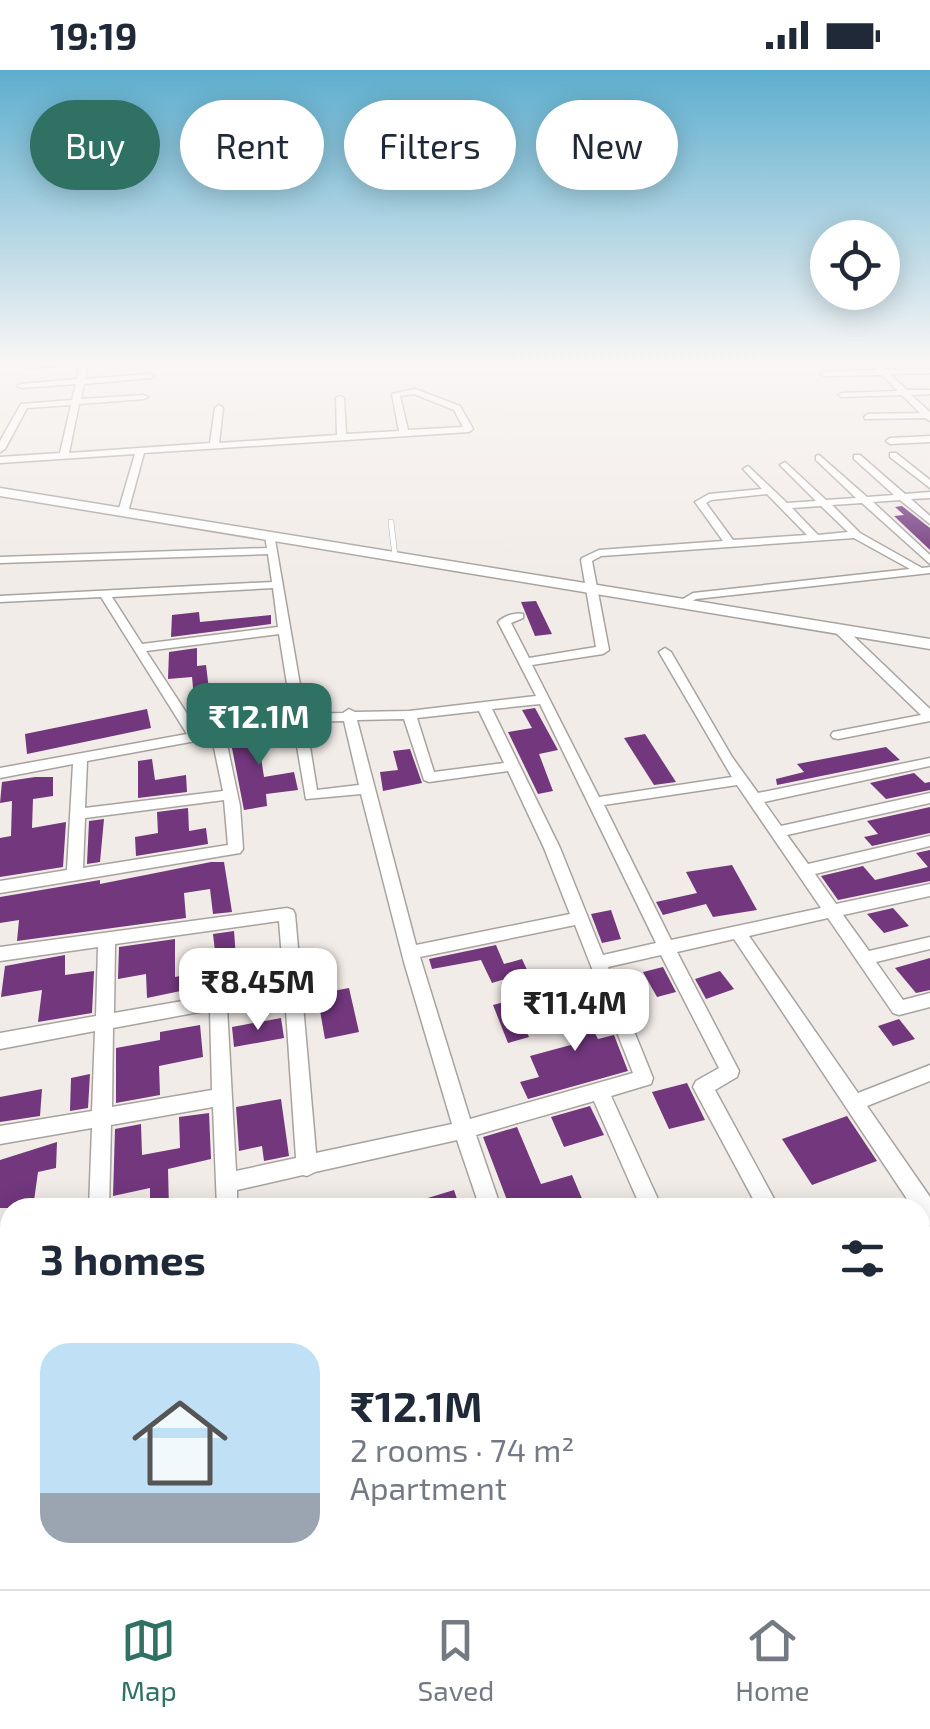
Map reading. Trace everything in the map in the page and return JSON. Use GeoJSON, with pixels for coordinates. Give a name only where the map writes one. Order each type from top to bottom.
{"type":"FeatureCollection","features":[{"type":"Feature","properties":{"kind":"main road"},"geometry":{"type":"LineString","coordinates":[[0,492],[123,512],[270,543],[395,556],[930,644]]}},
{"type":"Feature","properties":{"kind":"street"},"geometry":{"type":"LineString","coordinates":[[64,456],[71,431]]}},
{"type":"Feature","properties":{"kind":"street"},"geometry":{"type":"LineString","coordinates":[[214,446],[216,431]]}},
{"type":"Feature","properties":{"kind":"street"},"geometry":{"type":"LineString","coordinates":[[342,431],[342,438]]}},
{"type":"Feature","properties":{"kind":"street"},"geometry":{"type":"LineString","coordinates":[[0,460],[455,431]]}},
{"type":"Feature","properties":{"kind":"street"},"geometry":{"type":"LineString","coordinates":[[890,440],[930,439]]}},
{"type":"Feature","properties":{"kind":"street"},"geometry":{"type":"LineString","coordinates":[[123,512],[140,451]]}},
{"type":"Feature","properties":{"kind":"street"},"geometry":{"type":"LineString","coordinates":[[893,455],[930,485]]}},
{"type":"Feature","properties":{"kind":"street"},"geometry":{"type":"LineString","coordinates":[[857,457],[930,520]]}},
{"type":"Feature","properties":{"kind":"street"},"geometry":{"type":"LineString","coordinates":[[819,458],[930,562]]}},
{"type":"Feature","properties":{"kind":"street"},"geometry":{"type":"LineString","coordinates":[[785,465],[856,535],[924,570]]}},
{"type":"Feature","properties":{"kind":"street"},"geometry":{"type":"LineString","coordinates":[[748,469],[814,537]]}},
{"type":"Feature","properties":{"kind":"street"},"geometry":{"type":"LineString","coordinates":[[730,543],[700,502],[710,497],[770,491]]}},
{"type":"Feature","properties":{"kind":"street"},"geometry":{"type":"LineString","coordinates":[[785,506],[930,495]]}},
{"type":"Feature","properties":{"kind":"street"},"geometry":{"type":"LineString","coordinates":[[525,662],[603,650],[586,560],[599,553],[856,535]]}},
{"type":"Feature","properties":{"kind":"street"},"geometry":{"type":"LineString","coordinates":[[0,560],[270,543],[311,796],[367,789]]}},
{"type":"Feature","properties":{"kind":"street"},"geometry":{"type":"LineString","coordinates":[[684,602],[693,596],[924,570]]}},
{"type":"Feature","properties":{"kind":"street"},"geometry":{"type":"LineString","coordinates":[[0,598],[276,585]]}},
{"type":"Feature","properties":{"kind":"street"},"geometry":{"type":"LineString","coordinates":[[103,592],[194,735]]}},
{"type":"Feature","properties":{"kind":"street"},"geometry":{"type":"LineString","coordinates":[[519,616],[504,622],[545,699],[663,948],[730,1071],[702,1088],[763,1198]]}},
{"type":"Feature","properties":{"kind":"street"},"geometry":{"type":"LineString","coordinates":[[839,628],[930,716]]}},
{"type":"Feature","properties":{"kind":"street"},"geometry":{"type":"LineString","coordinates":[[138,648],[283,630]]}},
{"type":"Feature","properties":{"kind":"street"},"geometry":{"type":"LineString","coordinates":[[664,652],[741,780],[899,1008],[930,1000]]}},
{"type":"Feature","properties":{"kind":"street"},"geometry":{"type":"LineString","coordinates":[[0,773],[297,718],[349,713],[409,715],[545,699]]}},
{"type":"Feature","properties":{"kind":"street"},"geometry":{"type":"LineString","coordinates":[[226,1183],[463,1130],[644,1078],[579,918],[485,709]]}},
{"type":"Feature","properties":{"kind":"street"},"geometry":{"type":"LineString","coordinates":[[349,713],[410,953],[487,1198]]}},
{"type":"Feature","properties":{"kind":"street"},"geometry":{"type":"LineString","coordinates":[[409,715],[429,777],[512,766]]}},
{"type":"Feature","properties":{"kind":"street"},"geometry":{"type":"LineString","coordinates":[[838,735],[930,716]]}},
{"type":"Feature","properties":{"kind":"street"},"geometry":{"type":"LineString","coordinates":[[0,887],[235,849],[238,824],[228,795],[218,731]]}},
{"type":"Feature","properties":{"kind":"street"},"geometry":{"type":"LineString","coordinates":[[75,874],[80,757]]}},
{"type":"Feature","properties":{"kind":"street"},"geometry":{"type":"LineString","coordinates":[[754,799],[930,762]]}},
{"type":"Feature","properties":{"kind":"street"},"geometry":{"type":"LineString","coordinates":[[595,802],[741,780]]}},
{"type":"Feature","properties":{"kind":"street"},"geometry":{"type":"LineString","coordinates":[[78,814],[228,795]]}},
{"type":"Feature","properties":{"kind":"street"},"geometry":{"type":"LineString","coordinates":[[778,832],[930,798]]}},
{"type":"Feature","properties":{"kind":"street"},"geometry":{"type":"LineString","coordinates":[[804,870],[930,842]]}},
{"type":"Feature","properties":{"kind":"street"},"geometry":{"type":"LineString","coordinates":[[596,963],[930,890]]}},
{"type":"Feature","properties":{"kind":"street"},"geometry":{"type":"LineString","coordinates":[[0,954],[287,914],[307,1166]]}},
{"type":"Feature","properties":{"kind":"street"},"geometry":{"type":"LineString","coordinates":[[410,953],[579,918]]}},
{"type":"Feature","properties":{"kind":"street"},"geometry":{"type":"LineString","coordinates":[[738,932],[918,1198]]}},
{"type":"Feature","properties":{"kind":"street"},"geometry":{"type":"LineString","coordinates":[[99,1198],[107,938]]}},
{"type":"Feature","properties":{"kind":"street"},"geometry":{"type":"LineString","coordinates":[[866,958],[930,944]]}},
{"type":"Feature","properties":{"kind":"street"},"geometry":{"type":"LineString","coordinates":[[0,1041],[293,988]]}},
{"type":"Feature","properties":{"kind":"street"},"geometry":{"type":"LineString","coordinates":[[218,999],[227,1198]]}},
{"type":"Feature","properties":{"kind":"street"},"geometry":{"type":"LineString","coordinates":[[853,1103],[930,1073]]}},
{"type":"Feature","properties":{"kind":"street"},"geometry":{"type":"LineString","coordinates":[[599,1091],[647,1198]]}},
{"type":"Feature","properties":{"kind":"street"},"geometry":{"type":"LineString","coordinates":[[0,1134],[222,1098]]}},
{"type":"Feature","properties":{"kind":"lane"},"geometry":{"type":"LineString","coordinates":[[390,522],[395,556]]}},
{"type":"Feature","properties":{"kind":"building"},"geometry":{"type":"Polygon","coordinates":[[[902,506],[930,528],[930,550],[894,516],[904,515],[895,507],[902,506]]]}},
{"type":"Feature","properties":{"kind":"building"},"geometry":{"type":"Polygon","coordinates":[[[536,601],[552,634],[535,636],[521,602],[536,601]]]}},
{"type":"Feature","properties":{"kind":"building"},"geometry":{"type":"Polygon","coordinates":[[[199,612],[200,622],[271,615],[271,624],[171,637],[172,615],[199,612]]]}},
{"type":"Feature","properties":{"kind":"building"},"geometry":{"type":"Polygon","coordinates":[[[197,648],[197,666],[206,665],[211,706],[195,708],[192,677],[168,679],[169,652],[197,648]]]}},
{"type":"Feature","properties":{"kind":"building"},"geometry":{"type":"Polygon","coordinates":[[[535,708],[558,750],[539,754],[553,791],[538,794],[508,732],[532,728],[522,710],[535,708]]]}},
{"type":"Feature","properties":{"kind":"building"},"geometry":{"type":"Polygon","coordinates":[[[147,709],[151,728],[27,754],[25,734],[147,709]]]}},
{"type":"Feature","properties":{"kind":"building"},"geometry":{"type":"Polygon","coordinates":[[[290,727],[292,740],[259,745],[264,777],[294,772],[298,790],[266,794],[267,806],[244,810],[230,738],[290,727]]]}},
{"type":"Feature","properties":{"kind":"building"},"geometry":{"type":"Polygon","coordinates":[[[645,734],[676,782],[654,785],[624,738],[645,734]]]}},
{"type":"Feature","properties":{"kind":"building"},"geometry":{"type":"Polygon","coordinates":[[[886,747],[900,760],[777,785],[776,779],[804,772],[797,764],[886,747]]]}},
{"type":"Feature","properties":{"kind":"building"},"geometry":{"type":"Polygon","coordinates":[[[410,749],[422,783],[383,791],[380,772],[398,770],[393,751],[410,749]]]}},
{"type":"Feature","properties":{"kind":"building"},"geometry":{"type":"Polygon","coordinates":[[[152,759],[155,780],[186,775],[187,792],[138,798],[138,761],[152,759]]]}},
{"type":"Feature","properties":{"kind":"building"},"geometry":{"type":"Polygon","coordinates":[[[914,773],[925,783],[930,782],[930,790],[886,799],[870,783],[914,773]]]}},
{"type":"Feature","properties":{"kind":"building"},"geometry":{"type":"Polygon","coordinates":[[[53,777],[53,796],[33,799],[32,828],[66,822],[63,867],[0,877],[0,838],[11,836],[12,801],[0,803],[2,782],[53,777]]]}},
{"type":"Feature","properties":{"kind":"building"},"geometry":{"type":"Polygon","coordinates":[[[930,807],[930,833],[872,846],[864,837],[878,834],[867,821],[930,807]]]}},
{"type":"Feature","properties":{"kind":"building"},"geometry":{"type":"Polygon","coordinates":[[[188,808],[189,831],[206,828],[208,844],[136,856],[135,837],[158,833],[157,812],[188,808]]]}},
{"type":"Feature","properties":{"kind":"building"},"geometry":{"type":"Polygon","coordinates":[[[104,819],[100,862],[87,864],[89,821],[104,819]]]}},
{"type":"Feature","properties":{"kind":"building"},"geometry":{"type":"Polygon","coordinates":[[[930,850],[930,881],[838,900],[821,876],[863,866],[875,880],[928,867],[916,853],[930,850]]]}},
{"type":"Feature","properties":{"kind":"building"},"geometry":{"type":"Polygon","coordinates":[[[224,862],[232,912],[213,914],[210,889],[184,893],[186,918],[17,941],[19,920],[0,923],[0,897],[100,880],[100,884],[224,862]]]}},
{"type":"Feature","properties":{"kind":"building"},"geometry":{"type":"Polygon","coordinates":[[[732,865],[757,910],[713,917],[706,904],[663,915],[656,902],[697,893],[686,872],[732,865]]]}},
{"type":"Feature","properties":{"kind":"building"},"geometry":{"type":"Polygon","coordinates":[[[893,908],[909,926],[884,933],[867,914],[893,908]]]}},
{"type":"Feature","properties":{"kind":"building"},"geometry":{"type":"Polygon","coordinates":[[[611,910],[621,939],[602,943],[591,914],[611,910]]]}},
{"type":"Feature","properties":{"kind":"building"},"geometry":{"type":"Polygon","coordinates":[[[234,931],[238,984],[220,988],[219,983],[147,998],[146,974],[118,979],[119,947],[175,939],[175,977],[217,969],[213,934],[234,931]]]}},
{"type":"Feature","properties":{"kind":"building"},"geometry":{"type":"Polygon","coordinates":[[[496,945],[504,964],[522,959],[528,972],[492,983],[481,960],[432,969],[429,959],[496,945]]]}},
{"type":"Feature","properties":{"kind":"building"},"geometry":{"type":"Polygon","coordinates":[[[65,955],[65,975],[94,971],[92,1013],[38,1022],[42,990],[1,997],[5,966],[65,955]]]}},
{"type":"Feature","properties":{"kind":"building"},"geometry":{"type":"Polygon","coordinates":[[[930,958],[930,990],[916,993],[895,968],[930,958]]]}},
{"type":"Feature","properties":{"kind":"building"},"geometry":{"type":"Polygon","coordinates":[[[663,967],[676,992],[657,997],[643,972],[663,967]]]}},
{"type":"Feature","properties":{"kind":"building"},"geometry":{"type":"Polygon","coordinates":[[[720,971],[734,989],[706,999],[695,979],[720,971]]]}},
{"type":"Feature","properties":{"kind":"building"},"geometry":{"type":"Polygon","coordinates":[[[569,985],[598,1039],[614,1035],[628,1071],[528,1099],[520,1082],[539,1077],[530,1056],[578,1043],[551,990],[569,985]]]}},
{"type":"Feature","properties":{"kind":"building"},"geometry":{"type":"Polygon","coordinates":[[[349,988],[359,1032],[325,1039],[317,994],[349,988]]]}},
{"type":"Feature","properties":{"kind":"building"},"geometry":{"type":"Polygon","coordinates":[[[512,1000],[529,1037],[508,1043],[493,1005],[512,1000]]]}},
{"type":"Feature","properties":{"kind":"building"},"geometry":{"type":"Polygon","coordinates":[[[281,1018],[284,1038],[234,1047],[232,1027],[281,1018]]]}},
{"type":"Feature","properties":{"kind":"building"},"geometry":{"type":"Polygon","coordinates":[[[899,1019],[915,1039],[893,1046],[878,1026],[899,1019]]]}},
{"type":"Feature","properties":{"kind":"building"},"geometry":{"type":"Polygon","coordinates":[[[200,1025],[203,1057],[159,1066],[160,1095],[116,1103],[116,1048],[160,1040],[160,1032],[200,1025]]]}},
{"type":"Feature","properties":{"kind":"building"},"geometry":{"type":"Polygon","coordinates":[[[90,1074],[88,1108],[70,1111],[71,1078],[90,1074]]]}},
{"type":"Feature","properties":{"kind":"building"},"geometry":{"type":"Polygon","coordinates":[[[687,1083],[705,1120],[669,1129],[652,1092],[687,1083]]]}},
{"type":"Feature","properties":{"kind":"building"},"geometry":{"type":"Polygon","coordinates":[[[42,1089],[40,1116],[0,1122],[0,1097],[42,1089]]]}},
{"type":"Feature","properties":{"kind":"building"},"geometry":{"type":"Polygon","coordinates":[[[281,1099],[289,1156],[264,1161],[262,1146],[239,1151],[236,1107],[281,1099]]]}},
{"type":"Feature","properties":{"kind":"building"},"geometry":{"type":"Polygon","coordinates":[[[590,1106],[604,1135],[564,1147],[551,1117],[590,1106]]]}},
{"type":"Feature","properties":{"kind":"building"},"geometry":{"type":"Polygon","coordinates":[[[209,1113],[211,1159],[168,1169],[169,1198],[150,1198],[150,1188],[113,1196],[115,1129],[141,1124],[142,1155],[180,1148],[179,1117],[209,1113]]]}},
{"type":"Feature","properties":{"kind":"building"},"geometry":{"type":"Polygon","coordinates":[[[847,1116],[877,1161],[812,1185],[782,1139],[847,1116]]]}},
{"type":"Feature","properties":{"kind":"building"},"geometry":{"type":"Polygon","coordinates":[[[517,1127],[541,1184],[572,1175],[582,1198],[506,1198],[483,1137],[517,1127]]]}},
{"type":"Feature","properties":{"kind":"building"},"geometry":{"type":"Polygon","coordinates":[[[57,1142],[56,1168],[38,1172],[34,1198],[0,1198],[0,1160],[57,1142]]]}},
{"type":"Feature","properties":{"kind":"building"},"geometry":{"type":"Polygon","coordinates":[[[454,1190],[457,1198],[428,1198],[454,1190]]]}}]}
